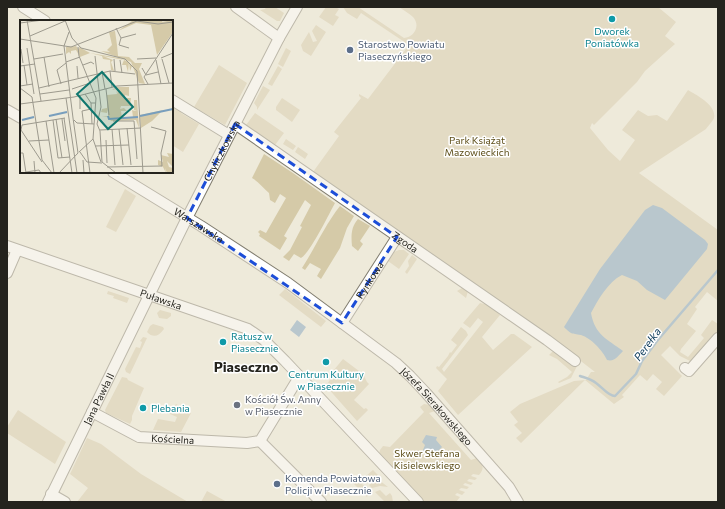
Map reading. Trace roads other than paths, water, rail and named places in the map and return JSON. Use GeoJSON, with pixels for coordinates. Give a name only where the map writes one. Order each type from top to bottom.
{"type":"FeatureCollection","features":[{"type":"Feature","properties":{"kind":"street"},"geometry":{"type":"LineString","coordinates":[[23,7],[43,20]]}},
{"type":"Feature","properties":{"kind":"street"},"geometry":{"type":"LineString","coordinates":[[236,7],[279,38]]}},
{"type":"Feature","properties":{"kind":"street","name":"Chyliczkowska"},"geometry":{"type":"LineString","coordinates":[[149,295],[229,135],[279,38],[297,7]]}},
{"type":"Feature","properties":{"kind":"street"},"geometry":{"type":"LineString","coordinates":[[173,101],[229,135]]}},
{"type":"Feature","properties":{"kind":"street"},"geometry":{"type":"LineString","coordinates":[[7,110],[20,117]]}},
{"type":"Feature","properties":{"kind":"street","name":"Zgoda"},"geometry":{"type":"LineString","coordinates":[[235,124],[575,361]]}},
{"type":"Feature","properties":{"kind":"street","name":"Warszawska"},"geometry":{"type":"LineString","coordinates":[[115,173],[283,280],[342,323]]}},
{"type":"Feature","properties":{"kind":"street","name":"Rynkowa"},"geometry":{"type":"LineString","coordinates":[[342,323],[397,237]]}},
{"type":"Feature","properties":{"kind":"street","name":"Puławska"},"geometry":{"type":"LineString","coordinates":[[7,246],[248,330],[264,340],[418,502]]}},
{"type":"Feature","properties":{"kind":"street"},"geometry":{"type":"LineString","coordinates":[[7,273],[17,250]]}},
{"type":"Feature","properties":{"kind":"street","name":"Jana Pawła II"},"geometry":{"type":"LineString","coordinates":[[50,498],[149,295]]}},
{"type":"Feature","properties":{"kind":"street","name":"Józefa Sierakowskiego"},"geometry":{"type":"LineString","coordinates":[[342,323],[410,376],[509,487],[518,502]]}},
{"type":"Feature","properties":{"kind":"street"},"geometry":{"type":"LineString","coordinates":[[685,368],[689,371],[718,338]]}},
{"type":"Feature","properties":{"kind":"street"},"geometry":{"type":"LineString","coordinates":[[299,377],[260,441],[317,501]]}},
{"type":"Feature","properties":{"kind":"street","name":"Kościelna"},"geometry":{"type":"LineString","coordinates":[[92,412],[139,437],[247,443],[260,441]]}},
{"type":"Feature","properties":{"kind":"street"},"geometry":{"type":"LineString","coordinates":[[50,498],[65,502]]}},
{"type":"Feature","properties":{"kind":"water"},"geometry":{"type":"Polygon","coordinates":[[[653,205],[662,208],[705,240],[708,244],[707,249],[665,300],[647,290],[637,281],[622,275],[612,282],[600,297],[591,313],[595,327],[602,336],[623,351],[618,357],[607,360],[600,349],[593,342],[581,335],[570,333],[564,327],[600,269],[645,210],[653,205]]]}},
{"type":"Feature","properties":{"kind":"water"},"geometry":{"type":"Polygon","coordinates":[[[297,320],[306,327],[299,337],[290,330],[297,320]]]}},
{"type":"Feature","properties":{"kind":"water"},"geometry":{"type":"Polygon","coordinates":[[[426,435],[437,437],[436,440],[442,447],[430,457],[424,453],[423,450],[425,445],[422,442],[426,435]]]}},
{"type":"Feature","properties":{"kind":"waterway","name":"Perełka"},"geometry":{"type":"LineString","coordinates":[[580,376],[592,380],[607,393],[615,396],[636,374],[642,361],[657,341],[718,270]]}},
{"type":"Feature","properties":{"kind":"place","name":"Dworek Poniatówka"},"geometry":{"type":"Point","coordinates":[612,19]}},
{"type":"Feature","properties":{"kind":"place","name":"Starostwo Powiatu Piaseczyńskiego"},"geometry":{"type":"Point","coordinates":[350,50]}},
{"type":"Feature","properties":{"kind":"place","name":"Ratusz w Piasecznie"},"geometry":{"type":"Point","coordinates":[223,342]}},
{"type":"Feature","properties":{"kind":"place","name":"Centrum Kultury w Piasecznie"},"geometry":{"type":"Point","coordinates":[326,362]}},
{"type":"Feature","properties":{"kind":"place","name":"Kościół Św. Anny w Piasecznie"},"geometry":{"type":"Point","coordinates":[237,405]}},
{"type":"Feature","properties":{"kind":"place","name":"Plebania"},"geometry":{"type":"Point","coordinates":[143,408]}},
{"type":"Feature","properties":{"kind":"place","name":"Komenda Powiatowa Policji w Piasecznie"},"geometry":{"type":"Point","coordinates":[277,484]}},
{"type":"Feature","properties":{"kind":"district","name":"Piaseczno"},"geometry":{"type":"Point","coordinates":[246,366]}},
{"type":"Feature","properties":{"kind":"park label","name":"Park Książąt Mazowieckich"},"geometry":{"type":"Point","coordinates":[477,146]}},
{"type":"Feature","properties":{"kind":"park label","name":"Skwer Stefana Kisielewskiego"},"geometry":{"type":"Point","coordinates":[427,458]}}]}
